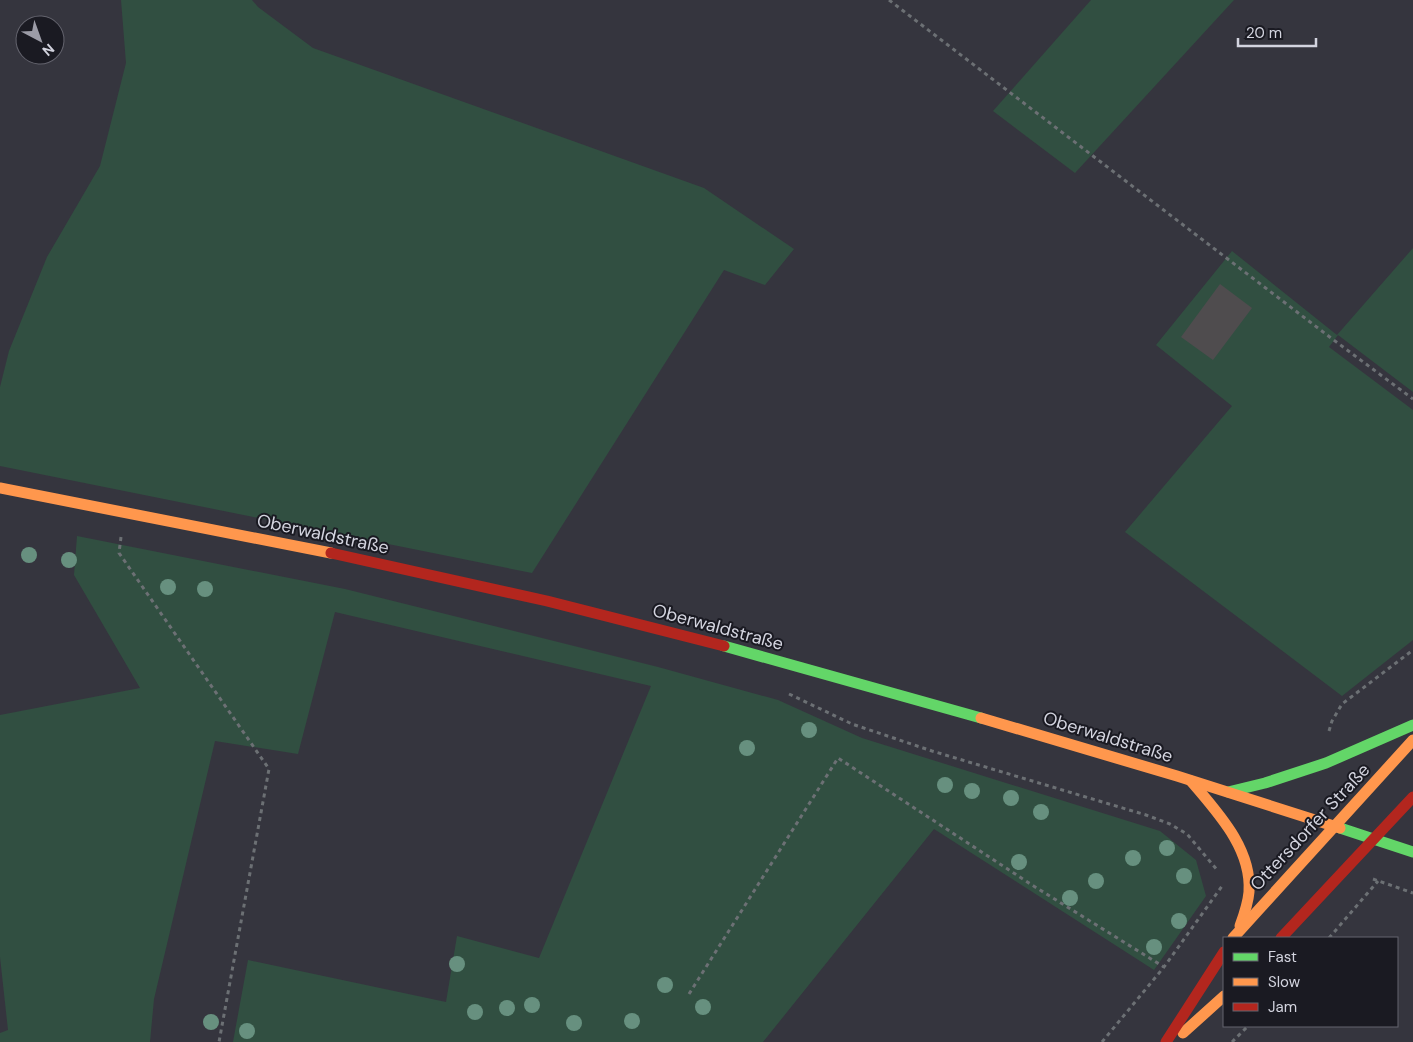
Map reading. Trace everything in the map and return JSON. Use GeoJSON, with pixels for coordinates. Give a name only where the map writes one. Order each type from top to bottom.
{"type":"FeatureCollection","features":[{"type":"Feature","properties":{"kind":"street","name":"Oberwaldstraße"},"geometry":{"type":"LineString","coordinates":[[0,488],[123,510],[372,561],[625,620],[1041,734],[1413,852]]}},
{"type":"Feature","properties":{"kind":"street"},"geometry":{"type":"LineString","coordinates":[[1228,792],[1265,783],[1326,763],[1413,725]]}},
{"type":"Feature","properties":{"kind":"street","name":"Ottersdorfer Straße"},"geometry":{"type":"LineString","coordinates":[[1236,934],[1413,740]]}},
{"type":"Feature","properties":{"kind":"street"},"geometry":{"type":"LineString","coordinates":[[1191,781],[1227,826],[1239,848],[1248,872],[1249,889],[1246,908],[1236,934]]}},
{"type":"Feature","properties":{"kind":"street"},"geometry":{"type":"LineString","coordinates":[[1282,937],[1413,797]]}},
{"type":"Feature","properties":{"kind":"street"},"geometry":{"type":"LineString","coordinates":[[1166,1042],[1223,954]]}},
{"type":"Feature","properties":{"kind":"street"},"geometry":{"type":"LineString","coordinates":[[1172,1042],[1223,997]]}},
{"type":"Feature","properties":{"kind":"path"},"geometry":{"type":"LineString","coordinates":[[889,0],[1413,399]]}},
{"type":"Feature","properties":{"kind":"path"},"geometry":{"type":"LineString","coordinates":[[131,538],[121,536],[119,553],[269,769],[219,1042]]}},
{"type":"Feature","properties":{"kind":"path"},"geometry":{"type":"LineString","coordinates":[[785,692],[852,724],[932,751],[1146,815],[1170,824],[1187,834],[1220,874]]}},
{"type":"Feature","properties":{"kind":"path"},"geometry":{"type":"LineString","coordinates":[[689,994],[838,758],[1032,885],[1164,968]]}},
{"type":"Feature","properties":{"kind":"path"},"geometry":{"type":"LineString","coordinates":[[1102,1042],[1164,968],[1225,881]]}},
{"type":"Feature","properties":{"kind":"path"},"geometry":{"type":"LineString","coordinates":[[1330,937],[1378,881],[1413,893]]}},
{"type":"Feature","properties":{"kind":"path"},"geometry":{"type":"LineString","coordinates":[[1232,1042],[1247,1027]]}},
{"type":"Feature","properties":{"kind":"green space"},"geometry":{"type":"Polygon","coordinates":[[[121,0],[252,0],[258,7],[313,48],[704,188],[794,249],[765,285],[724,270],[532,573],[0,466],[0,387],[9,351],[47,257],[100,166],[126,63],[121,0]]]}},
{"type":"Feature","properties":{"kind":"green space"},"geometry":{"type":"Polygon","coordinates":[[[1091,0],[1234,0],[1075,173],[993,111],[1091,0]]]}},
{"type":"Feature","properties":{"kind":"green space"},"geometry":{"type":"Polygon","coordinates":[[[1413,248],[1413,392],[1338,335],[1329,347],[1413,410],[1413,640],[1342,696],[1125,532],[1232,406],[1156,345],[1232,251],[1337,335],[1413,248]]]}},
{"type":"Feature","properties":{"kind":"green space"},"geometry":{"type":"Polygon","coordinates":[[[77,536],[345,589],[658,667],[778,700],[862,738],[1160,831],[1196,860],[1206,896],[1154,970],[934,829],[763,1042],[233,1042],[248,960],[446,1002],[457,936],[539,958],[651,686],[335,612],[298,754],[215,741],[154,999],[150,1042],[0,1042],[0,1033],[8,1030],[0,957],[0,715],[140,688],[74,575],[77,536]]]}},
{"type":"Feature","properties":{"kind":"building"},"geometry":{"type":"Polygon","coordinates":[[[1220,284],[1252,308],[1213,360],[1181,337],[1220,284]]]}},
{"type":"Feature","properties":{"kind":"traffic: fast"},"geometry":{"type":"LineString","coordinates":[[724,646],[981,718]]}},
{"type":"Feature","properties":{"kind":"traffic: fast"},"geometry":{"type":"LineString","coordinates":[[1228,792],[1265,783],[1326,763],[1413,725]]}},
{"type":"Feature","properties":{"kind":"traffic: fast"},"geometry":{"type":"LineString","coordinates":[[1340,828],[1413,852]]}},
{"type":"Feature","properties":{"kind":"traffic: slow"},"geometry":{"type":"LineString","coordinates":[[0,488],[331,553]]}},
{"type":"Feature","properties":{"kind":"traffic: slow"},"geometry":{"type":"LineString","coordinates":[[981,718],[1177,776],[1340,828]]}},
{"type":"Feature","properties":{"kind":"traffic: slow"},"geometry":{"type":"LineString","coordinates":[[1234,937],[1413,740]]}},
{"type":"Feature","properties":{"kind":"traffic: slow"},"geometry":{"type":"LineString","coordinates":[[1191,781],[1222,818],[1245,860],[1249,892],[1240,926]]}},
{"type":"Feature","properties":{"kind":"traffic: slow"},"geometry":{"type":"LineString","coordinates":[[1183,1033],[1223,997]]}},
{"type":"Feature","properties":{"kind":"traffic: jam"},"geometry":{"type":"LineString","coordinates":[[331,553],[547,601],[724,646]]}},
{"type":"Feature","properties":{"kind":"traffic: jam"},"geometry":{"type":"LineString","coordinates":[[1282,937],[1413,797]]}},
{"type":"Feature","properties":{"kind":"traffic: jam"},"geometry":{"type":"LineString","coordinates":[[1166,1042],[1223,954]]}}]}
